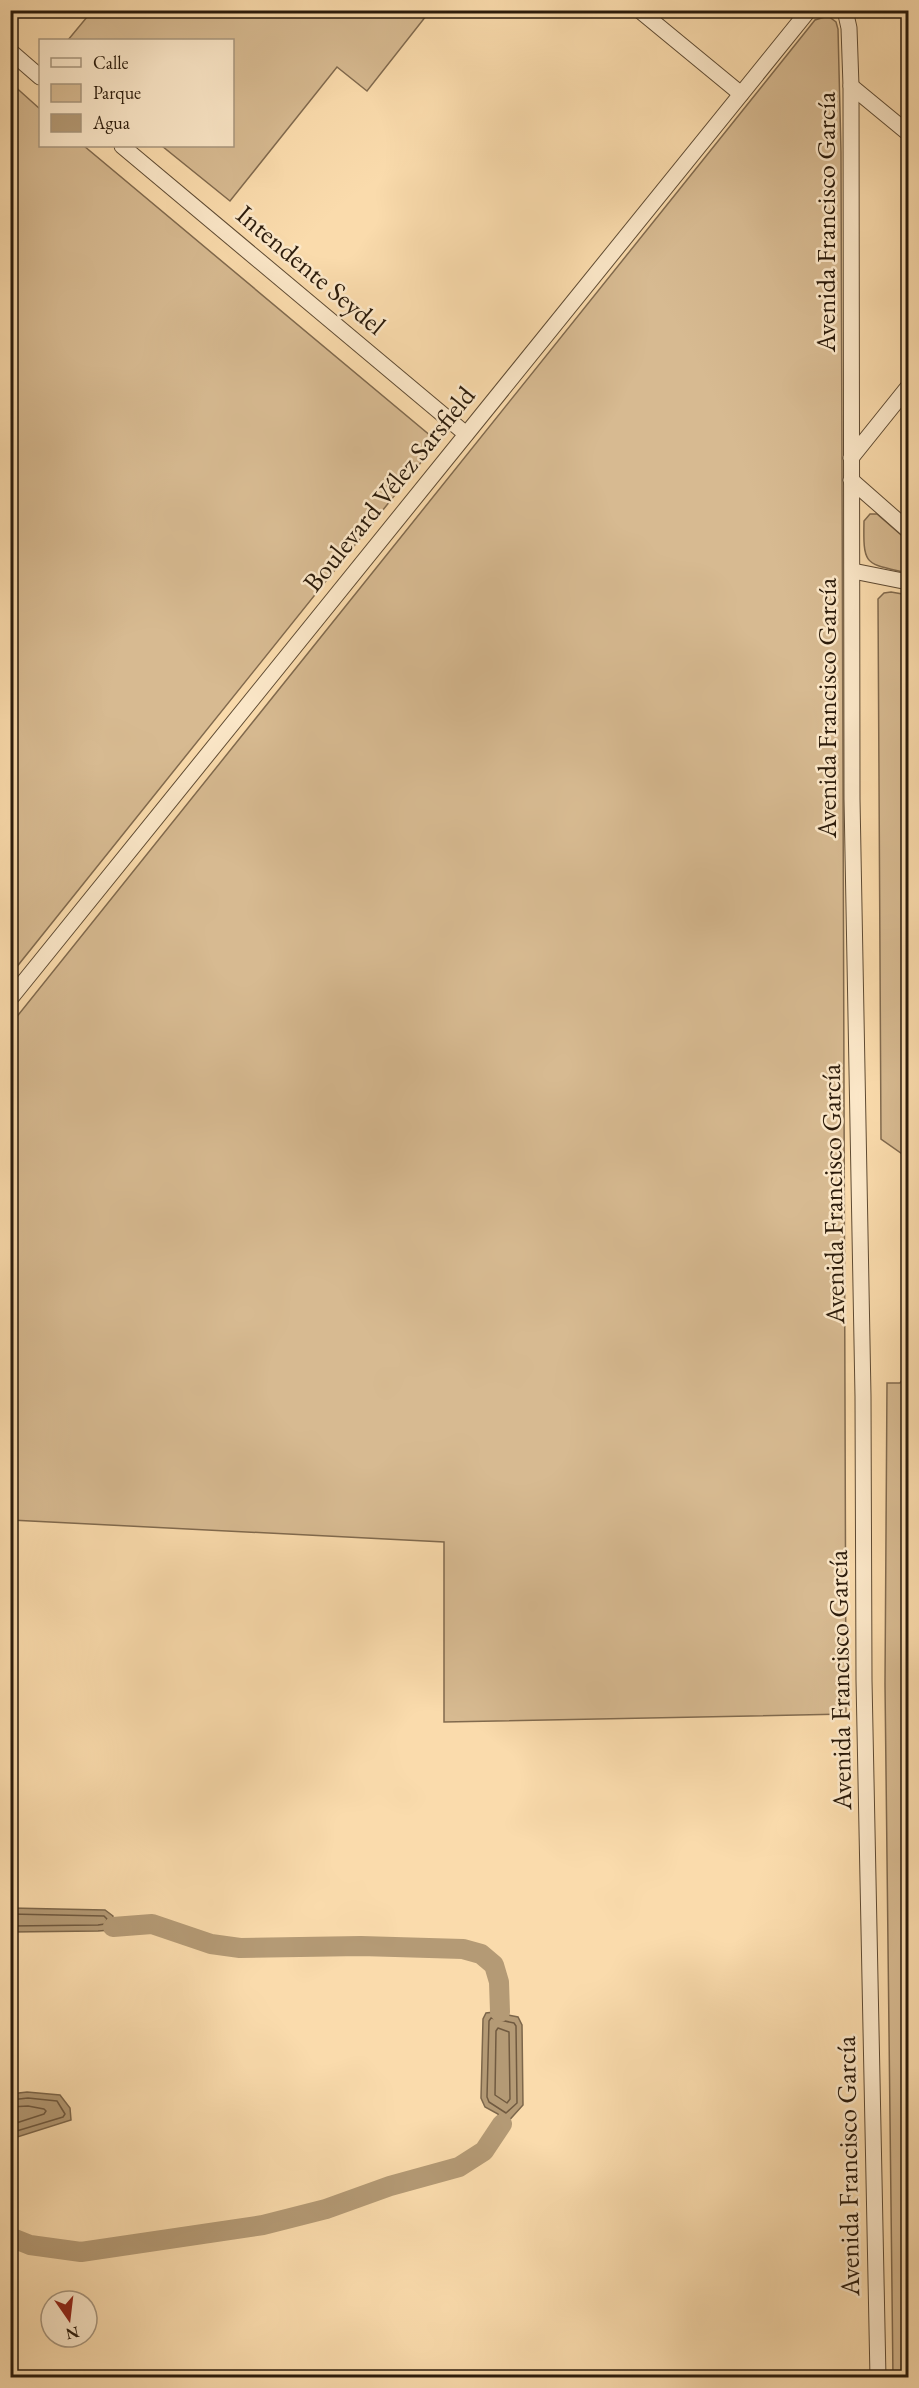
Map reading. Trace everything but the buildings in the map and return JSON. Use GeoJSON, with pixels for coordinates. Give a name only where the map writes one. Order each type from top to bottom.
{"type":"FeatureCollection","features":[{"type":"Feature","properties":{"kind":"street"},"geometry":{"type":"LineString","coordinates":[[639,10],[741,94]]}},
{"type":"Feature","properties":{"kind":"street","name":"Boulevard Vélez Sarsfield"},"geometry":{"type":"LineString","coordinates":[[10,999],[809,10]]}},
{"type":"Feature","properties":{"kind":"street","name":"Avenida Francisco García"},"geometry":{"type":"LineString","coordinates":[[845,10],[849,28],[852,86],[852,799],[878,2378]]}},
{"type":"Feature","properties":{"kind":"street"},"geometry":{"type":"LineString","coordinates":[[10,51],[39,76]]}},
{"type":"Feature","properties":{"kind":"street"},"geometry":{"type":"LineString","coordinates":[[852,86],[909,133]]}},
{"type":"Feature","properties":{"kind":"street","name":"Intendente Seydel"},"geometry":{"type":"LineString","coordinates":[[123,147],[466,434]]}},
{"type":"Feature","properties":{"kind":"street"},"geometry":{"type":"LineString","coordinates":[[851,458],[909,387]]}},
{"type":"Feature","properties":{"kind":"street"},"geometry":{"type":"LineString","coordinates":[[851,480],[909,530]]}},
{"type":"Feature","properties":{"kind":"street"},"geometry":{"type":"LineString","coordinates":[[853,571],[909,582]]}},
{"type":"Feature","properties":{"kind":"green space"},"geometry":{"type":"Polygon","coordinates":[[[92,10],[430,11],[367,91],[337,67],[230,201],[163,147],[234,147],[234,39],[69,39],[92,10]]]}},
{"type":"Feature","properties":{"kind":"green space"},"geometry":{"type":"Polygon","coordinates":[[[828,16],[836,22],[838,29],[841,152],[846,1714],[444,1722],[444,1542],[11,1520],[11,1024],[815,20],[828,16]]]}},
{"type":"Feature","properties":{"kind":"green space"},"geometry":{"type":"Polygon","coordinates":[[[11,83],[39,108],[39,147],[85,147],[434,441],[431,450],[11,974],[11,83]]]}},
{"type":"Feature","properties":{"kind":"green space"},"geometry":{"type":"Polygon","coordinates":[[[870,514],[877,514],[908,541],[908,573],[875,564],[866,555],[864,521],[870,514]]]}},
{"type":"Feature","properties":{"kind":"green space"},"geometry":{"type":"Polygon","coordinates":[[[884,593],[908,595],[908,1158],[881,1139],[878,599],[884,593]]]}},
{"type":"Feature","properties":{"kind":"green space"},"geometry":{"type":"Polygon","coordinates":[[[908,1372],[908,2377],[893,2378],[885,1684],[887,1383],[900,1383],[908,1372]]]}},
{"type":"Feature","properties":{"kind":"water"},"geometry":{"type":"Polygon","coordinates":[[[11,1908],[105,1910],[113,1916],[111,1930],[11,1932],[11,1908]]]}},
{"type":"Feature","properties":{"kind":"water"},"geometry":{"type":"Polygon","coordinates":[[[494,2012],[518,2017],[522,2025],[523,2105],[505,2125],[500,2122],[498,2114],[485,2107],[481,2098],[483,2019],[486,2013],[494,2012]]]}},
{"type":"Feature","properties":{"kind":"water"},"geometry":{"type":"Polygon","coordinates":[[[27,2092],[60,2095],[70,2108],[71,2120],[11,2139],[11,2094],[27,2092]]]}},
{"type":"Feature","properties":{"kind":"waterway"},"geometry":{"type":"LineString","coordinates":[[113,1927],[152,1924],[211,1944],[240,1948],[361,1946],[463,1949],[481,1954],[494,1965],[499,1982],[500,2012]]}},
{"type":"Feature","properties":{"kind":"waterway"},"geometry":{"type":"LineString","coordinates":[[10,2237],[30,2245],[81,2252],[263,2225],[326,2209],[390,2186],[459,2167],[484,2151],[502,2124]]}}]}
